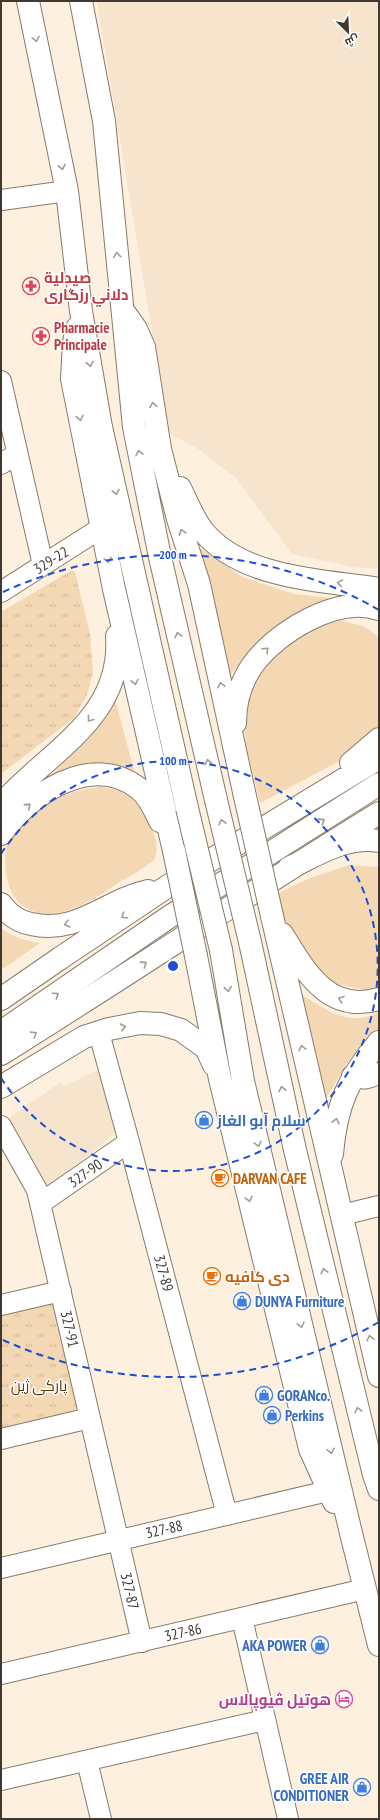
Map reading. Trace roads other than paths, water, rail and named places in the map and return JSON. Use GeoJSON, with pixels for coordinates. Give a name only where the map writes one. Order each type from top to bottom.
{"type":"FeatureCollection","features":[{"type":"Feature","properties":{"kind":"main road"},"geometry":{"type":"LineString","coordinates":[[28,1],[67,190],[81,311],[101,427],[186,808],[221,950],[243,1081],[350,1533],[379,1645]]}},
{"type":"Feature","properties":{"kind":"main road"},"geometry":{"type":"LineString","coordinates":[[81,1],[104,121],[134,428],[160,557],[250,942],[295,1150],[374,1475],[379,1489]]}},
{"type":"Feature","properties":{"kind":"main road"},"geometry":{"type":"LineString","coordinates":[[122,310],[136,329],[144,347],[160,449],[178,519],[199,584],[272,916],[379,1376]]}},
{"type":"Feature","properties":{"kind":"main road"},"geometry":{"type":"LineString","coordinates":[[81,311],[74,342],[72,379],[101,528],[174,851],[220,1079],[310,1449],[328,1491],[350,1533]]}},
{"type":"Feature","properties":{"kind":"main road"},"geometry":{"type":"LineString","coordinates":[[160,449],[198,524],[217,544],[236,557],[262,569],[275,573],[379,589]]}},
{"type":"Feature","properties":{"kind":"main road"},"geometry":{"type":"LineString","coordinates":[[1,804],[21,784],[74,739],[104,699],[113,676],[117,656],[114,589]]}},
{"type":"Feature","properties":{"kind":"main road"},"geometry":{"type":"LineString","coordinates":[[235,750],[235,716],[240,690],[252,667],[269,647],[303,623],[330,611],[356,606],[379,609]]}},
{"type":"Feature","properties":{"kind":"main road"},"geometry":{"type":"LineString","coordinates":[[303,805],[379,739]]}},
{"type":"Feature","properties":{"kind":"main road"},"geometry":{"type":"LineString","coordinates":[[342,782],[379,753]]}},
{"type":"Feature","properties":{"kind":"main road"},"geometry":{"type":"LineString","coordinates":[[1,999],[168,886],[342,782],[379,758]]}},
{"type":"Feature","properties":{"kind":"main road"},"geometry":{"type":"LineString","coordinates":[[1,834],[27,806],[52,788],[82,776],[100,774],[127,782],[138,788],[144,794],[152,804],[174,851]]}},
{"type":"Feature","properties":{"kind":"main road"},"geometry":{"type":"LineString","coordinates":[[1,1032],[169,917],[379,784]]}},
{"type":"Feature","properties":{"kind":"main road"},"geometry":{"type":"LineString","coordinates":[[1,1054],[166,949],[289,868],[379,812]]}},
{"type":"Feature","properties":{"kind":"main road"},"geometry":{"type":"LineString","coordinates":[[289,868],[348,841],[364,839],[379,841]]}},
{"type":"Feature","properties":{"kind":"main road"},"geometry":{"type":"LineString","coordinates":[[1,904],[9,913],[20,921],[43,927],[51,927],[77,921],[133,895],[168,886]]}},
{"type":"Feature","properties":{"kind":"main road"},"geometry":{"type":"LineString","coordinates":[[272,916],[302,968],[323,990],[335,997],[358,1003],[379,999]]}},
{"type":"Feature","properties":{"kind":"main road"},"geometry":{"type":"LineString","coordinates":[[1,1087],[84,1037],[140,1023],[161,1024],[181,1030],[206,1048],[220,1079]]}},
{"type":"Feature","properties":{"kind":"main road"},"geometry":{"type":"LineString","coordinates":[[331,1173],[336,1121],[343,1098],[352,1076],[379,1042]]}},
{"type":"Feature","properties":{"kind":"street"},"geometry":{"type":"LineString","coordinates":[[1,200],[67,190]]}},
{"type":"Feature","properties":{"kind":"street"},"geometry":{"type":"LineString","coordinates":[[1,381],[9,459],[43,565]]}},
{"type":"Feature","properties":{"kind":"street","name":"329-22"},"geometry":{"type":"LineString","coordinates":[[1,592],[101,528]]}},
{"type":"Feature","properties":{"kind":"street","name":"327-89"},"geometry":{"type":"LineString","coordinates":[[99,1033],[227,1515]]}},
{"type":"Feature","properties":{"kind":"street"},"geometry":{"type":"LineString","coordinates":[[352,1076],[360,1079],[370,1078],[379,1073]]}},
{"type":"Feature","properties":{"kind":"street","name":"327-91"},"geometry":{"type":"LineString","coordinates":[[1,1126],[38,1190],[118,1540]]}},
{"type":"Feature","properties":{"kind":"street","name":"327-90"},"geometry":{"type":"LineString","coordinates":[[41,1203],[129,1142]]}},
{"type":"Feature","properties":{"kind":"street"},"geometry":{"type":"LineString","coordinates":[[342,1215],[379,1206]]}},
{"type":"Feature","properties":{"kind":"street"},"geometry":{"type":"LineString","coordinates":[[1,1305],[61,1291]]}},
{"type":"Feature","properties":{"kind":"street"},"geometry":{"type":"LineString","coordinates":[[1,1439],[90,1418]]}},
{"type":"Feature","properties":{"kind":"street","name":"327-88"},"geometry":{"type":"LineString","coordinates":[[1,1568],[328,1491]]}},
{"type":"Feature","properties":{"kind":"street","name":"327-87"},"geometry":{"type":"LineString","coordinates":[[118,1540],[142,1642]]}},
{"type":"Feature","properties":{"kind":"street","name":"327-86"},"geometry":{"type":"LineString","coordinates":[[1,1674],[365,1589]]}},
{"type":"Feature","properties":{"kind":"street"},"geometry":{"type":"LineString","coordinates":[[242,1618],[265,1720],[284,1818]]}},
{"type":"Feature","properties":{"kind":"street"},"geometry":{"type":"LineString","coordinates":[[1,1780],[265,1720]]}},
{"type":"Feature","properties":{"kind":"street"},"geometry":{"type":"LineString","coordinates":[[87,1760],[101,1819]]}},
{"type":"Feature","properties":{"kind":"place","name":"صيدلية دلاني رزگاری"},"geometry":{"type":"Point","coordinates":[31,286]}},
{"type":"Feature","properties":{"kind":"place","name":"Pharmacie Principale"},"geometry":{"type":"Point","coordinates":[41,336]}},
{"type":"Feature","properties":{"kind":"place","name":"سلام آبو الغاز"},"geometry":{"type":"Point","coordinates":[204,1120]}},
{"type":"Feature","properties":{"kind":"place","name":"DARVAN CAFE"},"geometry":{"type":"Point","coordinates":[220,1178]}},
{"type":"Feature","properties":{"kind":"place","name":"دى كافيه"},"geometry":{"type":"Point","coordinates":[212,1276]}},
{"type":"Feature","properties":{"kind":"place","name":"DUNYA Furniture"},"geometry":{"type":"Point","coordinates":[242,1301]}},
{"type":"Feature","properties":{"kind":"place","name":"GORANco."},"geometry":{"type":"Point","coordinates":[264,1395]}},
{"type":"Feature","properties":{"kind":"place","name":"Perkins"},"geometry":{"type":"Point","coordinates":[272,1415]}},
{"type":"Feature","properties":{"kind":"place","name":"AKA POWER"},"geometry":{"type":"Point","coordinates":[320,1645]}},
{"type":"Feature","properties":{"kind":"place","name":"هوتیل ڤیوپالاس"},"geometry":{"type":"Point","coordinates":[344,1699]}},
{"type":"Feature","properties":{"kind":"place","name":"GREE AIR CONDITIONER"},"geometry":{"type":"Point","coordinates":[362,1787]}},
{"type":"Feature","properties":{"kind":"park label","name":"پارکی ژین"},"geometry":{"type":"Point","coordinates":[39,1385]}}]}
